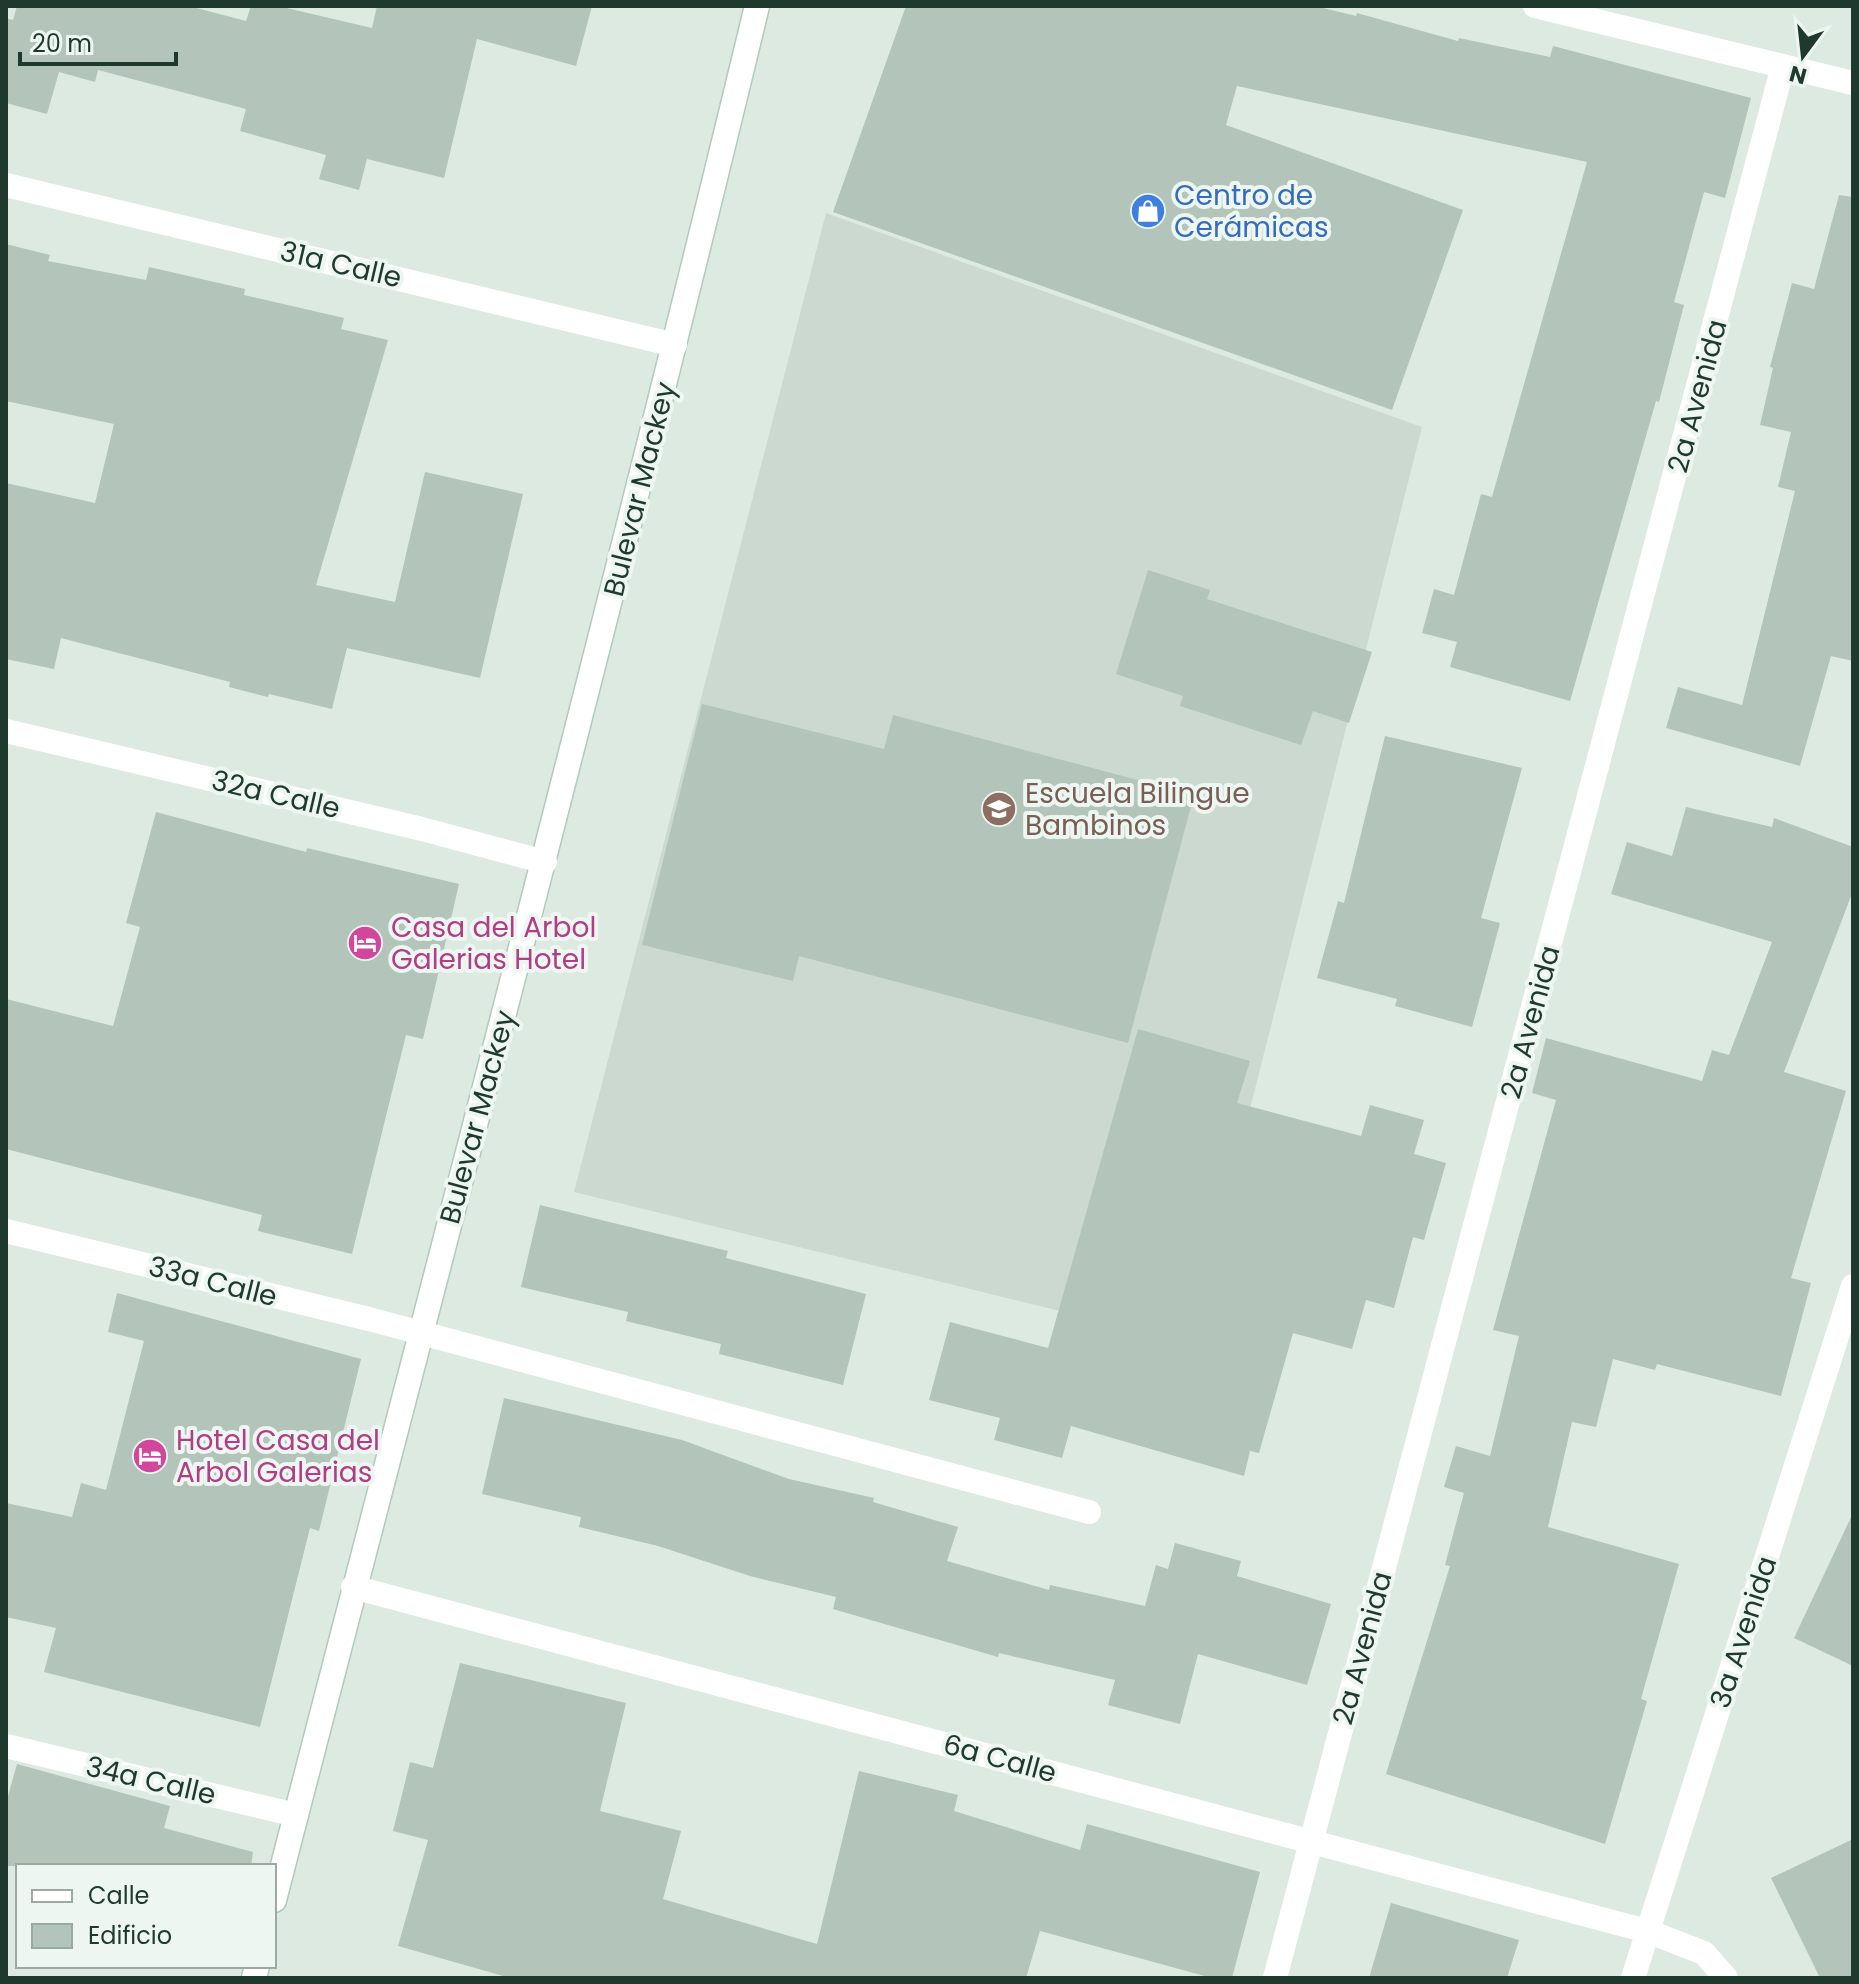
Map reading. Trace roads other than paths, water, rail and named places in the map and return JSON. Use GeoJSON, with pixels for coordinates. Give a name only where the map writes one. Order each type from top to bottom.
{"type":"FeatureCollection","features":[{"type":"Feature","properties":{"kind":"street","name":"Bulevar Mackey"},"geometry":{"type":"LineString","coordinates":[[276,1892],[419,1333],[545,862],[757,6]]}},
{"type":"Feature","properties":{"kind":"street"},"geometry":{"type":"LineString","coordinates":[[1535,6],[1853,83]]}},
{"type":"Feature","properties":{"kind":"street","name":"2a Avenida"},"geometry":{"type":"LineString","coordinates":[[1275,1978],[1588,813],[1783,66]]}},
{"type":"Feature","properties":{"kind":"street","name":"31a Calle"},"geometry":{"type":"LineString","coordinates":[[6,185],[675,345]]}},
{"type":"Feature","properties":{"kind":"street","name":"32a Calle"},"geometry":{"type":"LineString","coordinates":[[6,731],[406,825],[545,862]]}},
{"type":"Feature","properties":{"kind":"street","name":"33a Calle"},"geometry":{"type":"LineString","coordinates":[[6,1231],[419,1333],[1089,1512]]}},
{"type":"Feature","properties":{"kind":"street","name":"3a Avenida"},"geometry":{"type":"LineString","coordinates":[[1633,1978],[1853,1286]]}},
{"type":"Feature","properties":{"kind":"street","name":"6a Calle"},"geometry":{"type":"LineString","coordinates":[[353,1587],[1311,1839],[1647,1931],[1704,1953],[1726,1978]]}},
{"type":"Feature","properties":{"kind":"street","name":"34a Calle"},"geometry":{"type":"LineString","coordinates":[[6,1746],[296,1815]]}},
{"type":"Feature","properties":{"kind":"place","name":"Centro de Cerámicas"},"geometry":{"type":"Point","coordinates":[1148,211]}},
{"type":"Feature","properties":{"kind":"place","name":"Escuela Bilingue Bambinos"},"geometry":{"type":"Point","coordinates":[999,809]}},
{"type":"Feature","properties":{"kind":"place","name":"Casa del Arbol Galerias Hotel"},"geometry":{"type":"Point","coordinates":[365,943]}},
{"type":"Feature","properties":{"kind":"place","name":"Hotel Casa del Arbol Galerias"},"geometry":{"type":"Point","coordinates":[150,1456]}}]}
